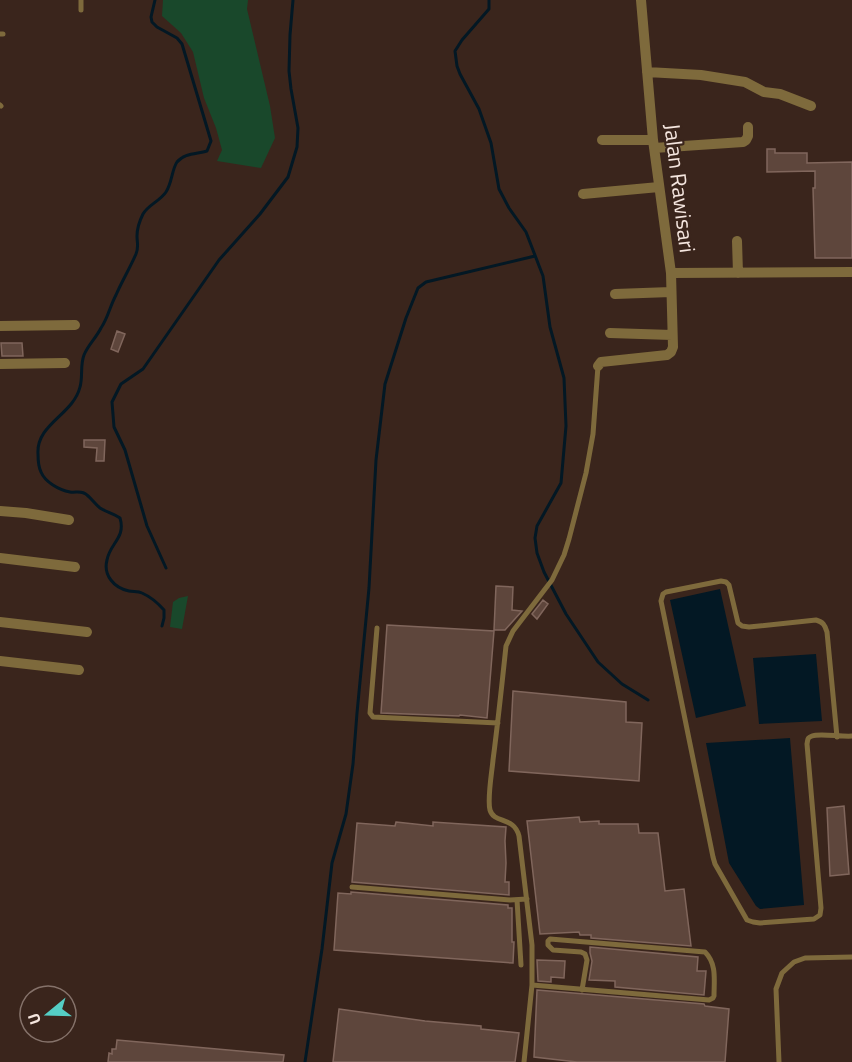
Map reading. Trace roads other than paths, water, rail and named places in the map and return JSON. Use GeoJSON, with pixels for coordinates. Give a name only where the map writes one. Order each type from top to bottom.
{"type":"FeatureCollection","features":[{"type":"Feature","properties":{"kind":"street","name":"Jalan Rawisari"},"geometry":{"type":"LineString","coordinates":[[641,0],[653,144],[671,273],[852,272]]}},
{"type":"Feature","properties":{"kind":"street"},"geometry":{"type":"LineString","coordinates":[[647,72],[700,75],[746,82],[764,92],[780,94],[811,106]]}},
{"type":"Feature","properties":{"kind":"street"},"geometry":{"type":"LineString","coordinates":[[602,140],[653,144],[743,142],[747,140],[747,127]]}},
{"type":"Feature","properties":{"kind":"street"},"geometry":{"type":"LineString","coordinates":[[583,194],[659,187]]}},
{"type":"Feature","properties":{"kind":"street"},"geometry":{"type":"LineString","coordinates":[[737,241],[738,273]]}},
{"type":"Feature","properties":{"kind":"street"},"geometry":{"type":"LineString","coordinates":[[597,366],[601,362],[667,355],[672,352],[671,273]]}},
{"type":"Feature","properties":{"kind":"street"},"geometry":{"type":"LineString","coordinates":[[615,294],[671,292]]}},
{"type":"Feature","properties":{"kind":"street"},"geometry":{"type":"LineString","coordinates":[[0,326],[75,325]]}},
{"type":"Feature","properties":{"kind":"street"},"geometry":{"type":"LineString","coordinates":[[610,333],[672,335]]}},
{"type":"Feature","properties":{"kind":"street"},"geometry":{"type":"LineString","coordinates":[[0,364],[65,363]]}},
{"type":"Feature","properties":{"kind":"street"},"geometry":{"type":"LineString","coordinates":[[0,511],[69,520]]}},
{"type":"Feature","properties":{"kind":"street"},"geometry":{"type":"LineString","coordinates":[[0,558],[75,567]]}},
{"type":"Feature","properties":{"kind":"street"},"geometry":{"type":"LineString","coordinates":[[0,622],[87,632]]}},
{"type":"Feature","properties":{"kind":"street"},"geometry":{"type":"LineString","coordinates":[[0,661],[79,670]]}},
{"type":"Feature","properties":{"kind":"lane"},"geometry":{"type":"LineString","coordinates":[[81,0],[81,10]]}},
{"type":"Feature","properties":{"kind":"lane"},"geometry":{"type":"LineString","coordinates":[[524,1062],[532,985],[532,945],[518,832],[513,825],[491,813],[489,809],[490,785],[506,646],[509,637],[552,580],[564,555],[586,473],[593,434],[597,366]]}},
{"type":"Feature","properties":{"kind":"lane"},"geometry":{"type":"LineString","coordinates":[[837,737],[827,632],[822,622],[816,620],[742,626],[738,623],[729,585],[721,581],[666,591],[663,594],[662,601],[713,857],[747,920],[760,923],[804,920],[814,919],[820,915],[807,744],[811,736],[837,737],[852,736]]}},
{"type":"Feature","properties":{"kind":"lane"},"geometry":{"type":"LineString","coordinates":[[376,628],[370,713],[373,717],[498,723]]}},
{"type":"Feature","properties":{"kind":"lane"},"geometry":{"type":"LineString","coordinates":[[352,887],[526,899]]}},
{"type":"Feature","properties":{"kind":"lane"},"geometry":{"type":"LineString","coordinates":[[517,900],[520,965]]}},
{"type":"Feature","properties":{"kind":"lane"},"geometry":{"type":"LineString","coordinates":[[532,985],[582,990],[709,1000],[714,996],[714,969],[711,958],[705,952],[550,939],[548,945],[553,950],[585,954],[587,960],[582,990]]}},
{"type":"Feature","properties":{"kind":"lane"},"geometry":{"type":"LineString","coordinates":[[779,1062],[776,989],[782,973],[794,962],[805,958],[852,957]]}},
{"type":"Feature","properties":{"kind":"water"},"geometry":{"type":"Polygon","coordinates":[[[720,589],[746,706],[696,718],[670,600],[720,589]]]}},
{"type":"Feature","properties":{"kind":"water"},"geometry":{"type":"Polygon","coordinates":[[[816,654],[822,721],[759,724],[753,658],[816,654]]]}},
{"type":"Feature","properties":{"kind":"water"},"geometry":{"type":"Polygon","coordinates":[[[790,738],[804,905],[760,909],[729,863],[706,743],[790,738]]]}},
{"type":"Feature","properties":{"kind":"waterway"},"geometry":{"type":"LineString","coordinates":[[155,0],[152,22],[177,38],[182,44],[211,141],[207,151],[187,155],[177,162],[166,192],[143,214],[138,230],[136,254],[103,324],[84,355],[81,383],[76,397],[43,435],[39,444],[38,463],[43,476],[49,482],[66,491],[85,493],[100,508],[120,518],[121,531],[107,560],[108,576],[119,587],[142,593],[159,605],[164,610],[162,626]]}},
{"type":"Feature","properties":{"kind":"waterway"},"geometry":{"type":"LineString","coordinates":[[166,568],[147,526],[125,450],[114,427],[112,402],[121,384],[143,369],[219,260],[260,214],[288,177],[297,147],[298,128],[289,71],[293,0]]}},
{"type":"Feature","properties":{"kind":"waterway"},"geometry":{"type":"LineString","coordinates":[[489,0],[489,9],[455,51],[457,66],[479,109],[491,143],[499,189],[526,232],[543,276],[550,327],[564,378],[566,426],[561,483],[537,526],[535,538],[537,553],[544,572],[566,614],[598,662],[622,684],[648,700]]}},
{"type":"Feature","properties":{"kind":"waterway"},"geometry":{"type":"LineString","coordinates":[[305,1062],[332,863],[346,814],[353,764],[369,588],[376,460],[385,384],[418,288],[426,282],[535,256]]}}]}
